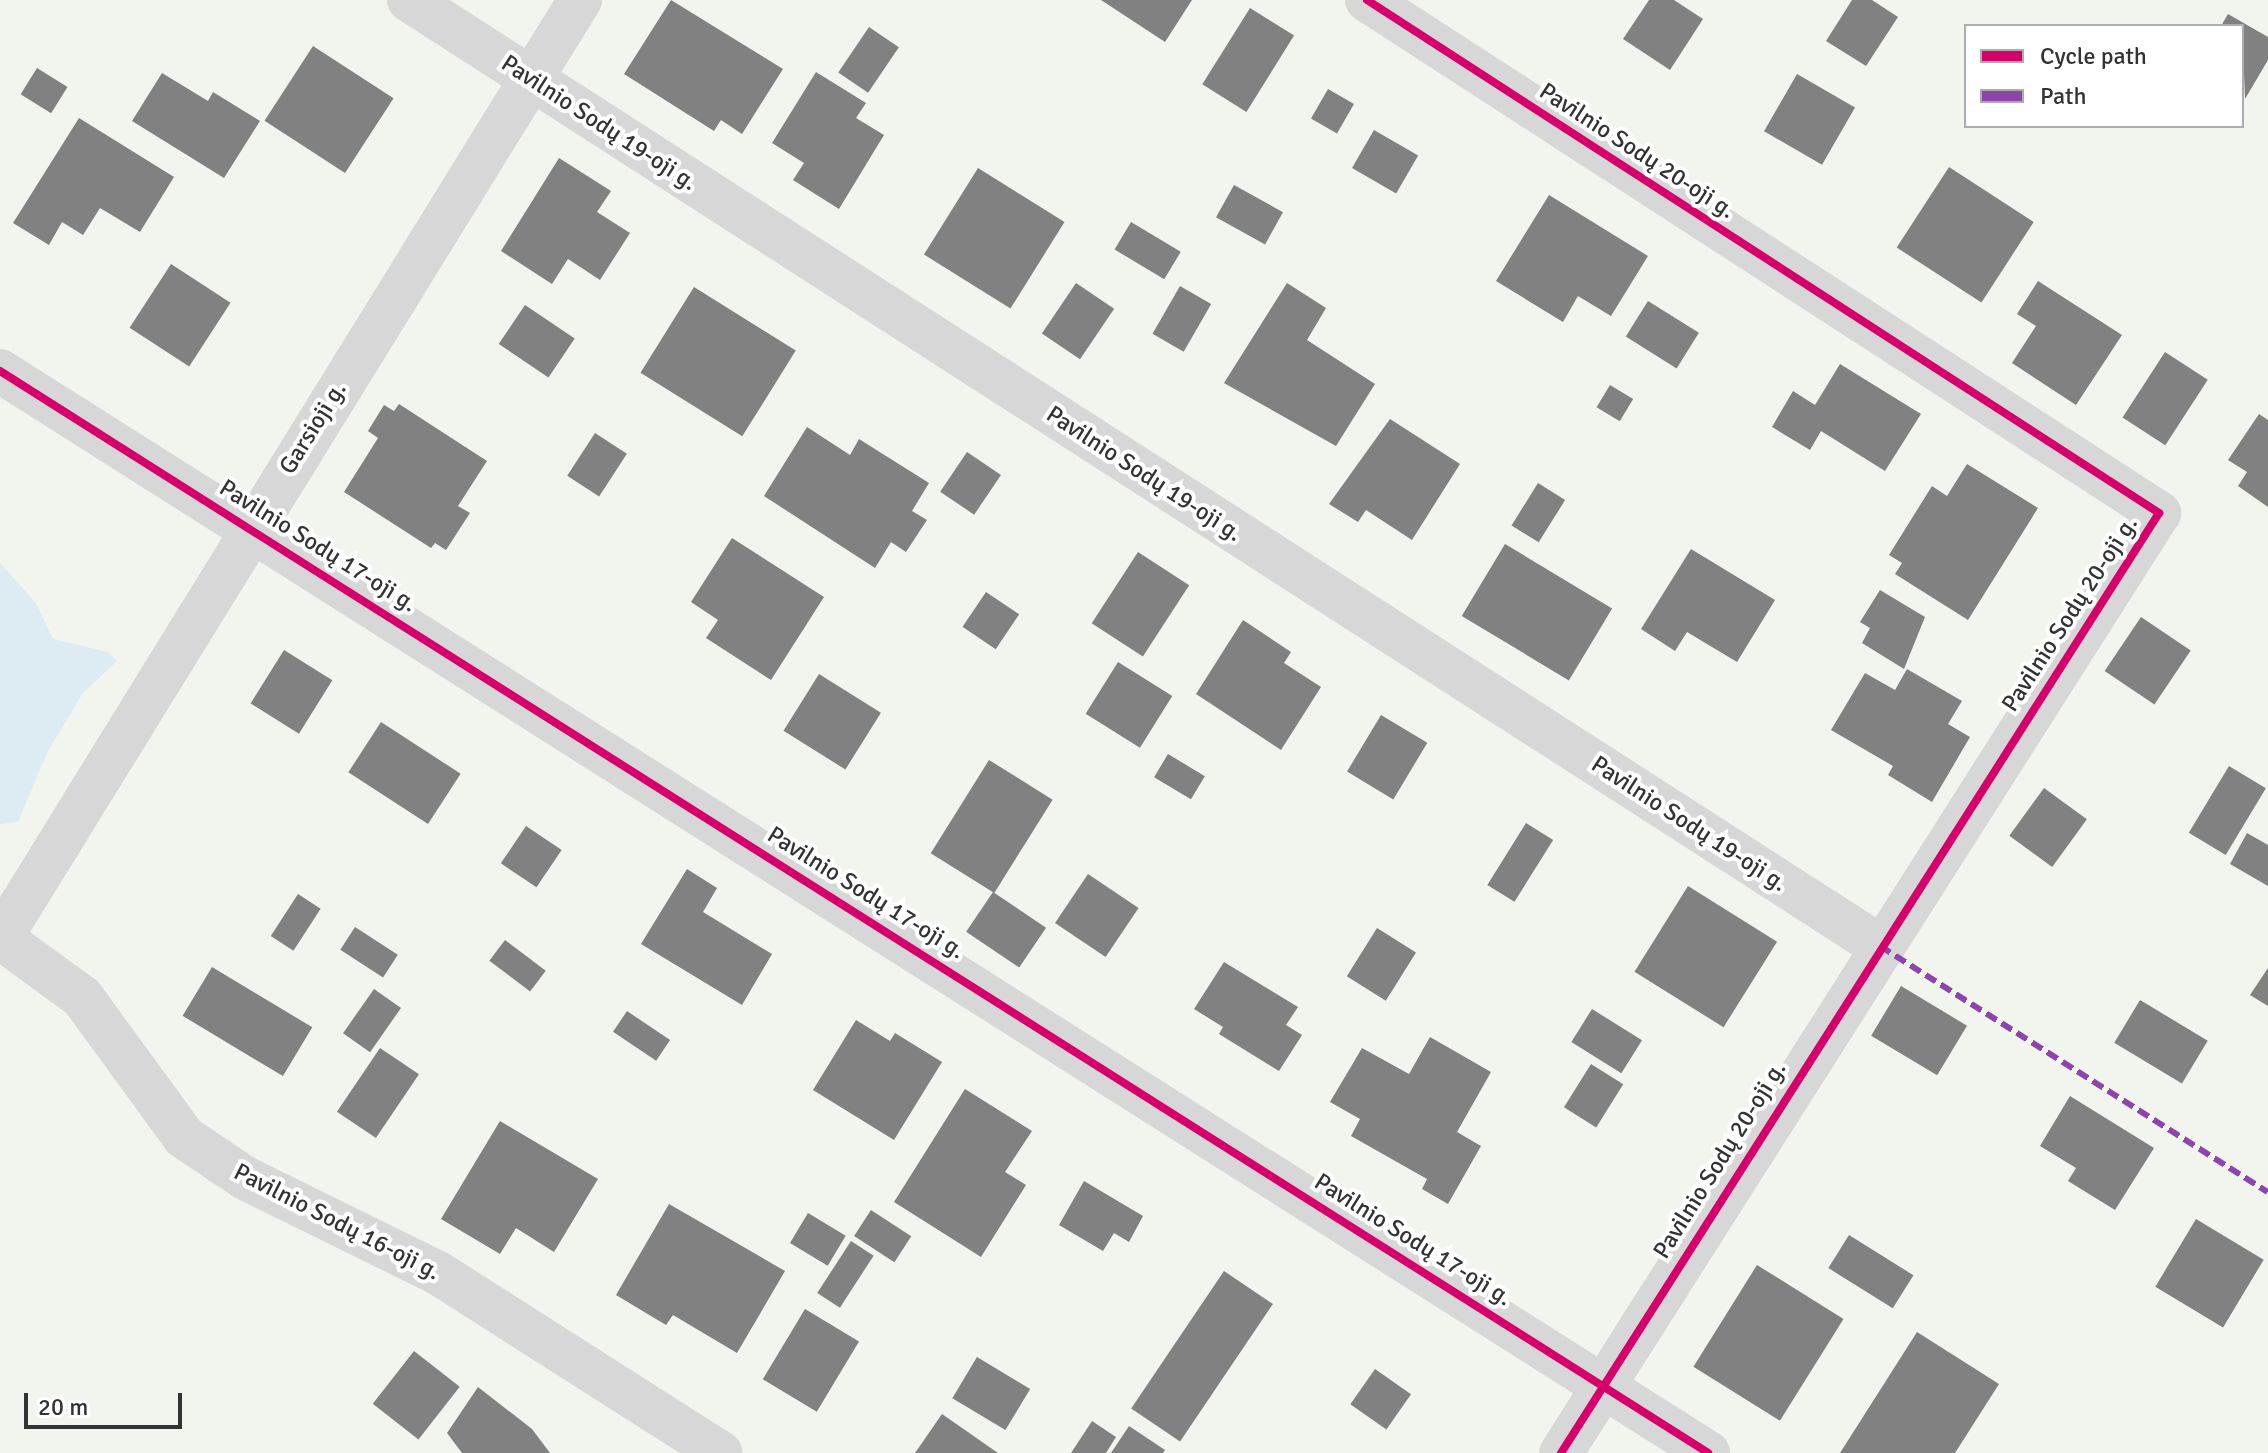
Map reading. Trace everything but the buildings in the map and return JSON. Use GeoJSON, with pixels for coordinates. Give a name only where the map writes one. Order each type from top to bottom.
{"type":"FeatureCollection","features":[{"type":"Feature","properties":{"kind":"street","name":"Pavilnio Sodų 19-oji g."},"geometry":{"type":"LineString","coordinates":[[409,0],[1880,946]]}},
{"type":"Feature","properties":{"kind":"street","name":"Garsioji g."},"geometry":{"type":"LineString","coordinates":[[0,938],[528,79],[580,0]]}},
{"type":"Feature","properties":{"kind":"street","name":"Pavilnio Sodų 20-oji g."},"geometry":{"type":"LineString","coordinates":[[1367,0],[2159,513],[1880,946],[1561,1453]]}},
{"type":"Feature","properties":{"kind":"street","name":"Pavilnio Sodų 17-oji g."},"geometry":{"type":"LineString","coordinates":[[0,371],[1708,1453]]}},
{"type":"Feature","properties":{"kind":"street","name":"Pavilnio Sodų 16-oji g."},"geometry":{"type":"LineString","coordinates":[[0,938],[82,997],[184,1137],[245,1178],[438,1273],[721,1453]]}},
{"type":"Feature","properties":{"kind":"shaded area"},"geometry":{"type":"Polygon","coordinates":[[[0,0],[2268,0],[2268,1453],[0,1453],[0,0]]]}},
{"type":"Feature","properties":{"kind":"shaded area"},"geometry":{"type":"Polygon","coordinates":[[[0,563],[36,603],[53,639],[108,652],[117,661],[83,693],[47,753],[18,822],[0,824],[0,563]]]}},
{"type":"Feature","properties":{"kind":"marked path"},"geometry":{"type":"LineString","coordinates":[[1880,946],[2268,1192]]}},
{"type":"Feature","properties":{"kind":"cycle path"},"geometry":{"type":"LineString","coordinates":[[1367,0],[2159,513],[1561,1453]]}},
{"type":"Feature","properties":{"kind":"cycle path"},"geometry":{"type":"LineString","coordinates":[[0,371],[1708,1453]]}}]}
